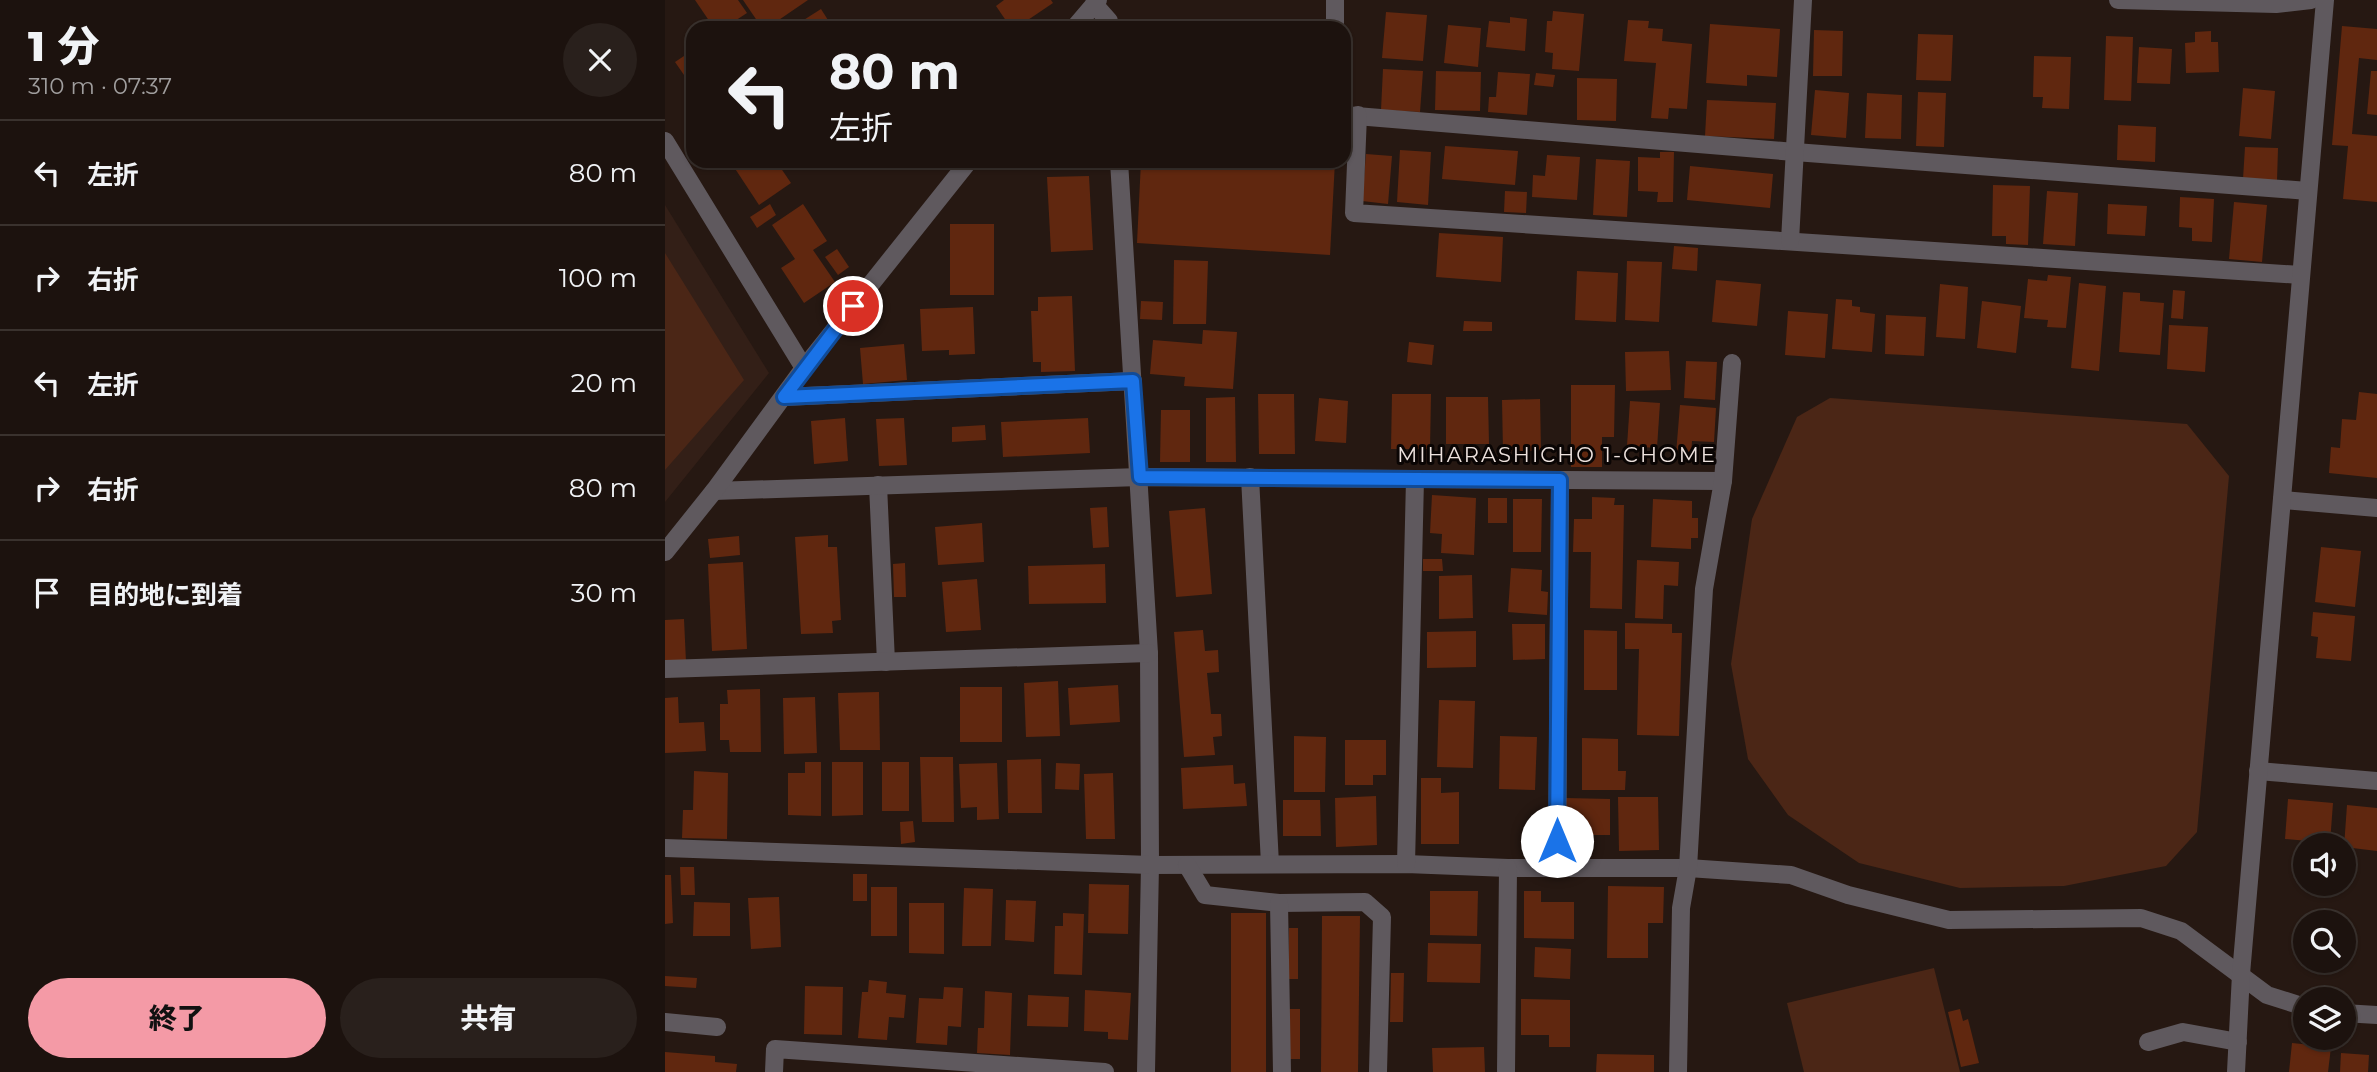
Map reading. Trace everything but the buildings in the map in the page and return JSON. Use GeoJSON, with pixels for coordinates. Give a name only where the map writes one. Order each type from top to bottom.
{"type":"FeatureCollection","features":[{"type":"Feature","properties":{"kind":"street"},"geometry":{"type":"LineString","coordinates":[[1335,0],[1335,21]]}},
{"type":"Feature","properties":{"kind":"street"},"geometry":{"type":"LineString","coordinates":[[1790,241],[1803,0]]}},
{"type":"Feature","properties":{"kind":"street"},"geometry":{"type":"LineString","coordinates":[[2118,0],[2276,4],[2311,0]]}},
{"type":"Feature","properties":{"kind":"street"},"geometry":{"type":"LineString","coordinates":[[2236,1072],[2241,974],[2325,0]]}},
{"type":"Feature","properties":{"kind":"street"},"geometry":{"type":"LineString","coordinates":[[1080,21],[1096,2],[1109,21]]}},
{"type":"Feature","properties":{"kind":"street"},"geometry":{"type":"LineString","coordinates":[[2301,275],[1354,213],[1351,116],[2308,191]]}},
{"type":"Feature","properties":{"kind":"street"},"geometry":{"type":"LineString","coordinates":[[665,141],[804,368]]}},
{"type":"Feature","properties":{"kind":"street"},"geometry":{"type":"LineString","coordinates":[[665,552],[714,491],[804,368],[963,168]]}},
{"type":"Feature","properties":{"kind":"street"},"geometry":{"type":"LineString","coordinates":[[1119,168],[1150,653],[1146,1072]]}},
{"type":"Feature","properties":{"kind":"street"},"geometry":{"type":"LineString","coordinates":[[1678,1072],[1681,908],[1688,868],[1704,589],[1723,481],[1732,363]]}},
{"type":"Feature","properties":{"kind":"street"},"geometry":{"type":"LineString","coordinates":[[784,397],[1133,381]]}},
{"type":"Feature","properties":{"kind":"street"},"geometry":{"type":"LineString","coordinates":[[714,491],[1140,477],[1723,481]]}},
{"type":"Feature","properties":{"kind":"street"},"geometry":{"type":"LineString","coordinates":[[1250,477],[1271,864]]}},
{"type":"Feature","properties":{"kind":"street"},"geometry":{"type":"LineString","coordinates":[[1406,864],[1415,479]]}},
{"type":"Feature","properties":{"kind":"street"},"geometry":{"type":"LineString","coordinates":[[1557,868],[1560,480]]}},
{"type":"Feature","properties":{"kind":"street"},"geometry":{"type":"LineString","coordinates":[[877,485],[886,662]]}},
{"type":"Feature","properties":{"kind":"street"},"geometry":{"type":"LineString","coordinates":[[2282,500],[2377,508]]}},
{"type":"Feature","properties":{"kind":"street"},"geometry":{"type":"LineString","coordinates":[[665,669],[1150,653]]}},
{"type":"Feature","properties":{"kind":"street"},"geometry":{"type":"LineString","coordinates":[[2258,771],[2377,781]]}},
{"type":"Feature","properties":{"kind":"street"},"geometry":{"type":"LineString","coordinates":[[665,848],[1150,865],[1406,864],[1508,868],[1688,868],[1791,875],[1848,895],[1949,920],[2141,918],[2181,931],[2267,996],[2293,1004]]}},
{"type":"Feature","properties":{"kind":"street"},"geometry":{"type":"LineString","coordinates":[[1187,865],[1205,895],[1279,903],[1365,902],[1382,917],[1378,1072]]}},
{"type":"Feature","properties":{"kind":"street"},"geometry":{"type":"LineString","coordinates":[[1506,1072],[1508,868]]}},
{"type":"Feature","properties":{"kind":"street"},"geometry":{"type":"LineString","coordinates":[[1279,903],[1282,1072]]}},
{"type":"Feature","properties":{"kind":"street"},"geometry":{"type":"LineString","coordinates":[[2356,1014],[2377,1015]]}},
{"type":"Feature","properties":{"kind":"street"},"geometry":{"type":"LineString","coordinates":[[665,1022],[717,1027]]}},
{"type":"Feature","properties":{"kind":"street"},"geometry":{"type":"LineString","coordinates":[[2148,1042],[2183,1032],[2238,1042]]}},
{"type":"Feature","properties":{"kind":"street"},"geometry":{"type":"LineString","coordinates":[[774,1072],[775,1049],[1105,1072]]}},
{"type":"Feature","properties":{"kind":"shaded area"},"geometry":{"type":"Polygon","coordinates":[[[665,205],[769,373],[665,502],[665,205]]]}},
{"type":"Feature","properties":{"kind":"shaded area"},"geometry":{"type":"Polygon","coordinates":[[[665,253],[744,380],[665,470],[665,253]]]}},
{"type":"Feature","properties":{"kind":"shaded area"},"geometry":{"type":"Polygon","coordinates":[[[1830,398],[2187,424],[2229,476],[2197,832],[2166,866],[2064,886],[1960,888],[1859,863],[1788,815],[1748,759],[1731,664],[1752,519],[1797,417],[1830,398]]]}},
{"type":"Feature","properties":{"kind":"shaded area"},"geometry":{"type":"Polygon","coordinates":[[[1934,968],[1960,1072],[1804,1072],[1787,1003],[1934,968]]]}},
{"type":"Feature","properties":{"kind":"district","name":"MIHARASHICHO 1-CHOME"},"geometry":{"type":"Point","coordinates":[1557,454]}},
{"type":"Feature","properties":{"kind":"route"},"geometry":{"type":"LineString","coordinates":[[853,306],[784,397],[1133,381],[1140,477],[1560,480],[1557,841]]}}]}
